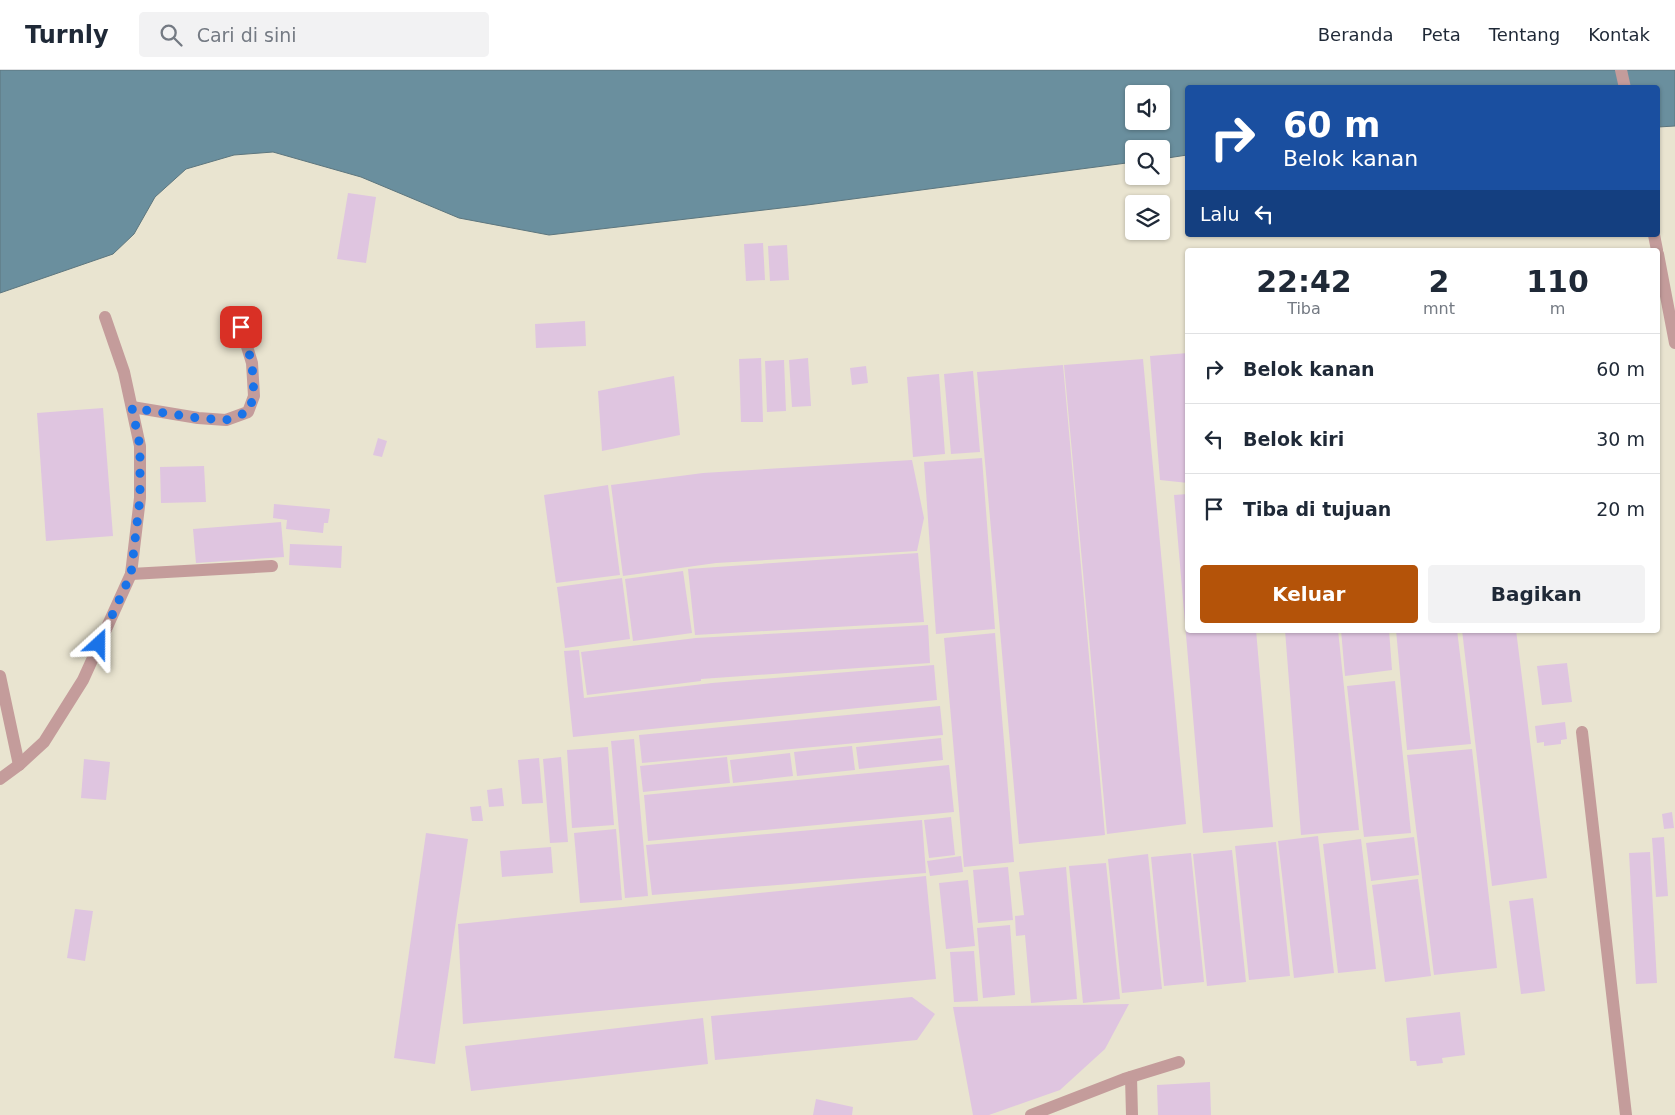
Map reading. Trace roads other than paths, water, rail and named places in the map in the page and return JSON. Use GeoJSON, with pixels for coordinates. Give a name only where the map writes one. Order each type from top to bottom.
{"type":"FeatureCollection","features":[{"type":"Feature","properties":{"kind":"street"},"geometry":{"type":"LineString","coordinates":[[1621,70],[1624,85]]}},
{"type":"Feature","properties":{"kind":"street"},"geometry":{"type":"LineString","coordinates":[[1660,264],[1675,343]]}},
{"type":"Feature","properties":{"kind":"street"},"geometry":{"type":"LineString","coordinates":[[0,779],[20,765],[44,742],[83,680],[131,574],[140,498],[140,446],[124,372],[105,317]]}},
{"type":"Feature","properties":{"kind":"street"},"geometry":{"type":"LineString","coordinates":[[132,408],[198,418],[226,420],[248,412],[254,396],[252,363],[241,327]]}},
{"type":"Feature","properties":{"kind":"street"},"geometry":{"type":"LineString","coordinates":[[131,574],[272,566]]}},
{"type":"Feature","properties":{"kind":"street"},"geometry":{"type":"LineString","coordinates":[[0,676],[20,765]]}},
{"type":"Feature","properties":{"kind":"street"},"geometry":{"type":"LineString","coordinates":[[1582,732],[1626,1115]]}},
{"type":"Feature","properties":{"kind":"street"},"geometry":{"type":"LineString","coordinates":[[1032,1115],[1131,1077],[1179,1062]]}},
{"type":"Feature","properties":{"kind":"street"},"geometry":{"type":"LineString","coordinates":[[1131,1077],[1132,1115]]}},
{"type":"Feature","properties":{"kind":"water"},"geometry":{"type":"Polygon","coordinates":[[[0,70],[1675,70],[1675,126],[1660,127],[1660,85],[1185,85],[1185,155],[1170,158],[1170,140],[1125,140],[1125,163],[807,205],[549,235],[459,218],[361,177],[273,152],[234,155],[186,169],[155,197],[134,234],[113,254],[0,293],[0,70]]]}}]}
